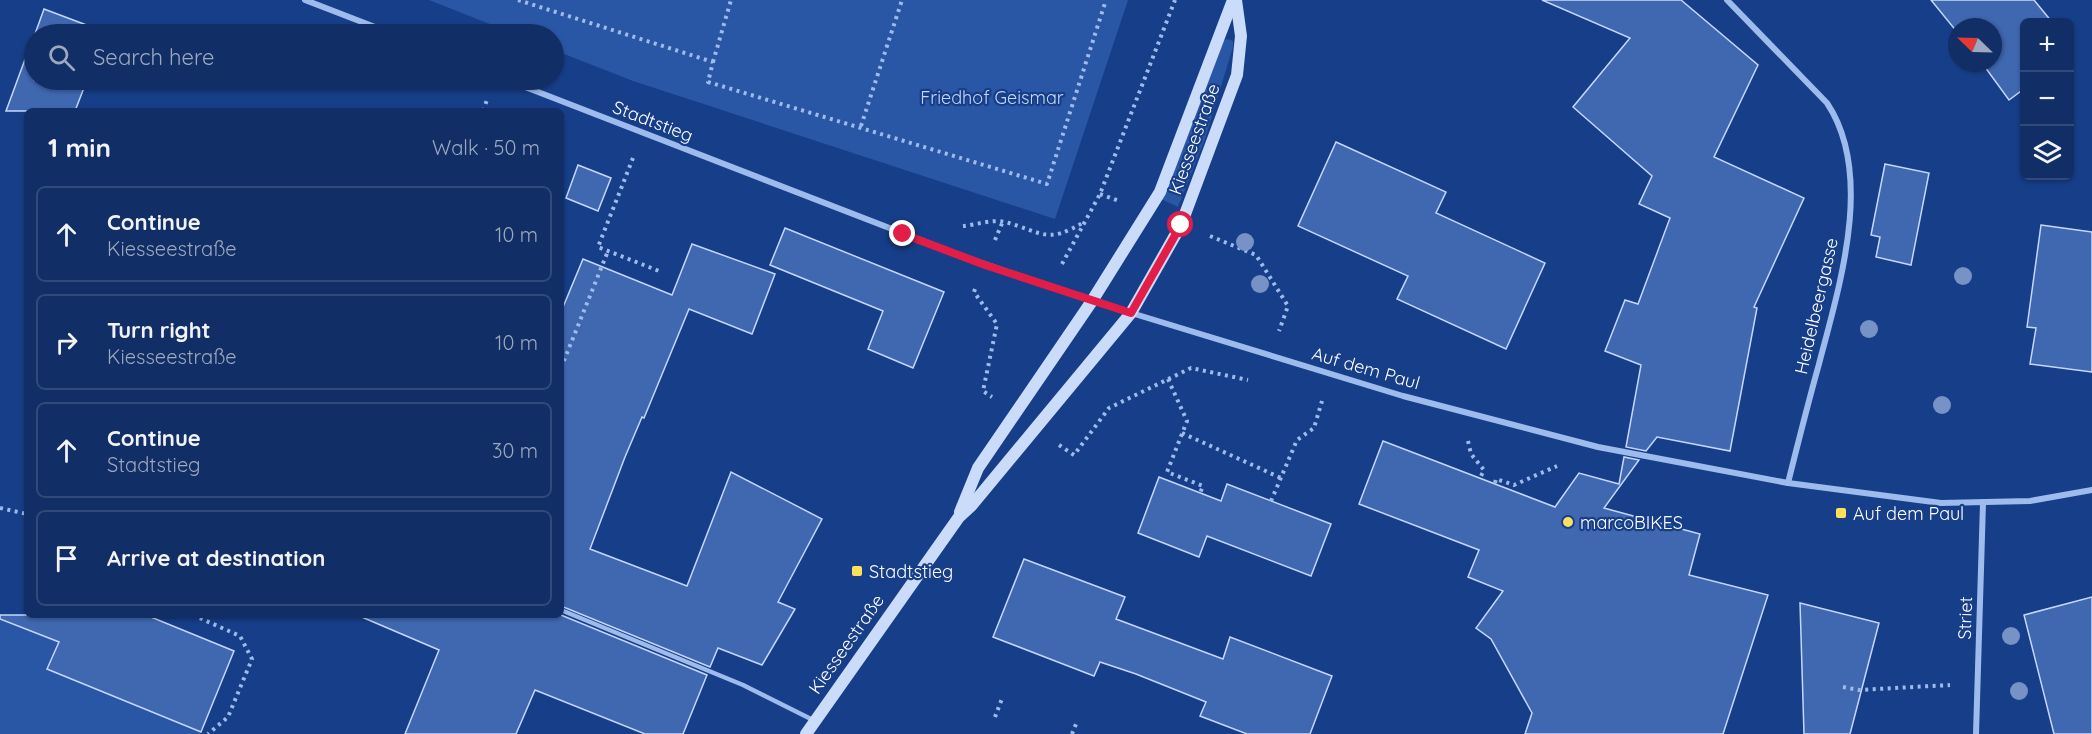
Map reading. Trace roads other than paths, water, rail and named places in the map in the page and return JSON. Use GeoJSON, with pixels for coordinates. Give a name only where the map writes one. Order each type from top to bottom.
{"type":"FeatureCollection","features":[{"type":"Feature","properties":{"kind":"street"},"geometry":{"type":"LineString","coordinates":[[305,0],[367,24]]}},
{"type":"Feature","properties":{"kind":"street","name":"Kiesseestraße"},"geometry":{"type":"LineString","coordinates":[[959,517],[978,468],[1092,301],[1160,192],[1235,0]]}},
{"type":"Feature","properties":{"kind":"street","name":"Kiesseestraße"},"geometry":{"type":"LineString","coordinates":[[806,734],[959,517],[972,505],[1131,313],[1181,225],[1237,75],[1241,36],[1235,0]]}},
{"type":"Feature","properties":{"kind":"street","name":"Heidelbeergasse"},"geometry":{"type":"LineString","coordinates":[[1726,0],[1827,103],[1838,120],[1846,144],[1850,194],[1848,232],[1838,291],[1788,483]]}},
{"type":"Feature","properties":{"kind":"street","name":"Stadtstieg"},"geometry":{"type":"LineString","coordinates":[[533,90],[967,258],[1092,301]]}},
{"type":"Feature","properties":{"kind":"street"},"geometry":{"type":"LineString","coordinates":[[1092,301],[1131,313]]}},
{"type":"Feature","properties":{"kind":"street","name":"Auf dem Paul"},"geometry":{"type":"LineString","coordinates":[[1131,313],[1330,374],[1598,447],[1788,483],[1896,498],[1983,503],[2030,501],[2092,490]]}},
{"type":"Feature","properties":{"kind":"street","name":"Striet"},"geometry":{"type":"LineString","coordinates":[[1976,734],[1983,503]]}},
{"type":"Feature","properties":{"kind":"lane"},"geometry":{"type":"LineString","coordinates":[[564,611],[743,685],[815,721]]}},
{"type":"Feature","properties":{"kind":"place","name":"Auf dem Paul"},"geometry":{"type":"Point","coordinates":[1841,513]}},
{"type":"Feature","properties":{"kind":"place","name":"marcoBIKES"},"geometry":{"type":"Point","coordinates":[1568,522]}},
{"type":"Feature","properties":{"kind":"place","name":"Stadtstieg"},"geometry":{"type":"Point","coordinates":[857,571]}},
{"type":"Feature","properties":{"kind":"park label","name":"Friedhof Geismar"},"geometry":{"type":"Point","coordinates":[992,97]}}]}
